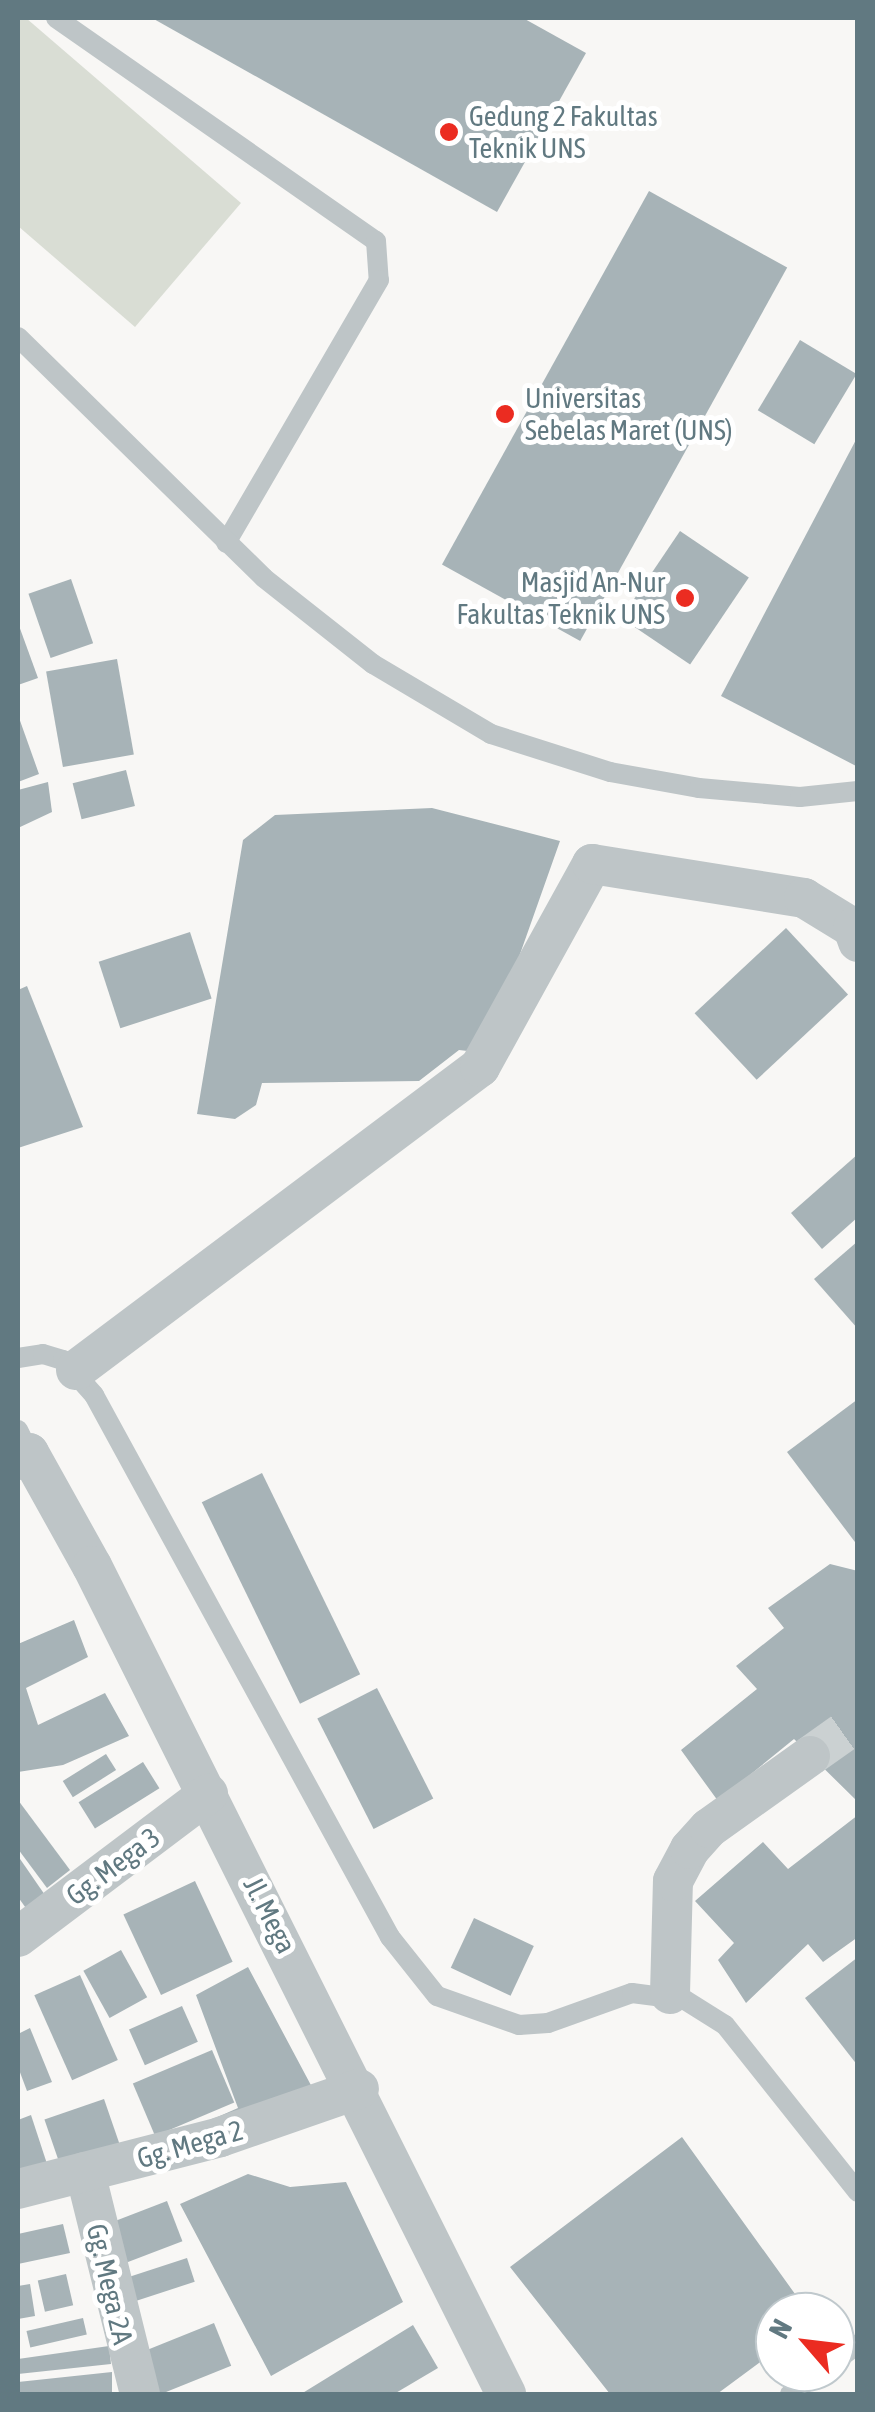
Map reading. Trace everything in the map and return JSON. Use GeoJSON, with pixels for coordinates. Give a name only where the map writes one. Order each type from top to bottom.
{"type":"FeatureCollection","features":[{"type":"Feature","properties":{"kind":"street"},"geometry":{"type":"LineString","coordinates":[[76,1370],[480,1066],[592,864],[804,898],[853,928],[858,942]]}},
{"type":"Feature","properties":{"kind":"street","name":"Jl. Mega"},"geometry":{"type":"LineString","coordinates":[[22,1447],[208,1794],[359,2089],[506,2394]]}},
{"type":"Feature","properties":{"kind":"street"},"geometry":{"type":"LineString","coordinates":[[670,1994],[674,1881],[690,1850],[708,1828],[810,1756]]}},
{"type":"Feature","properties":{"kind":"street","name":"Gg. Mega 3"},"geometry":{"type":"LineString","coordinates":[[18,1937],[208,1794]]}},
{"type":"Feature","properties":{"kind":"street","name":"Gg. Mega 2"},"geometry":{"type":"LineString","coordinates":[[18,2189],[220,2138],[359,2089]]}},
{"type":"Feature","properties":{"kind":"street","name":"Gg. Mega 2A"},"geometry":{"type":"LineString","coordinates":[[85,2172],[140,2394]]}},
{"type":"Feature","properties":{"kind":"lane"},"geometry":{"type":"LineString","coordinates":[[56,18],[376,241],[379,280],[226,543]]}},
{"type":"Feature","properties":{"kind":"lane"},"geometry":{"type":"LineString","coordinates":[[18,337],[226,543],[373,664],[491,734],[610,772],[699,788],[800,797],[858,791]]}},
{"type":"Feature","properties":{"kind":"lane"},"geometry":{"type":"LineString","coordinates":[[18,1358],[54,1356],[76,1370],[413,1972],[458,2008],[519,2025],[548,2023],[632,1994],[670,1994],[726,2025],[858,2192]]}},
{"type":"Feature","properties":{"kind":"shaded area"},"geometry":{"type":"Polygon","coordinates":[[[18,18],[26,18],[241,203],[135,327],[18,226],[18,18]]]}},
{"type":"Feature","properties":{"kind":"building","name":"Gedung 2 Fakultas Teknik UNS"},"geometry":{"type":"Polygon","coordinates":[[[152,18],[523,18],[586,53],[497,212],[152,18]]]}},
{"type":"Feature","properties":{"kind":"building"},"geometry":{"type":"Polygon","coordinates":[[[649,191],[787,268],[580,641],[442,564],[649,191]]]}},
{"type":"Feature","properties":{"kind":"building"},"geometry":{"type":"Polygon","coordinates":[[[800,340],[857,374],[814,444],[758,410],[800,340]]]}},
{"type":"Feature","properties":{"kind":"building"},"geometry":{"type":"Polygon","coordinates":[[[858,436],[858,767],[721,696],[858,436]]]}},
{"type":"Feature","properties":{"kind":"building","name":"Masjid An-Nur Fakultas Teknik UNS"},"geometry":{"type":"Polygon","coordinates":[[[680,531],[749,577],[690,664],[621,618],[680,531]]]}},
{"type":"Feature","properties":{"kind":"building"},"geometry":{"type":"Polygon","coordinates":[[[71,579],[93,643],[51,658],[28,594],[71,579]]]}},
{"type":"Feature","properties":{"kind":"building"},"geometry":{"type":"Polygon","coordinates":[[[18,623],[38,678],[18,685],[18,623]]]}},
{"type":"Feature","properties":{"kind":"building"},"geometry":{"type":"Polygon","coordinates":[[[117,659],[134,755],[63,767],[46,672],[117,659]]]}},
{"type":"Feature","properties":{"kind":"building"},"geometry":{"type":"Polygon","coordinates":[[[18,715],[39,774],[18,782],[18,715]]]}},
{"type":"Feature","properties":{"kind":"building"},"geometry":{"type":"Polygon","coordinates":[[[126,770],[135,806],[82,819],[73,783],[126,770]]]}},
{"type":"Feature","properties":{"kind":"building"},"geometry":{"type":"Polygon","coordinates":[[[48,782],[52,812],[18,828],[18,790],[48,782]]]}},
{"type":"Feature","properties":{"kind":"building"},"geometry":{"type":"Polygon","coordinates":[[[432,808],[560,841],[485,1053],[459,1050],[419,1081],[262,1083],[256,1105],[235,1119],[197,1114],[243,840],[275,815],[432,808]]]}},
{"type":"Feature","properties":{"kind":"building"},"geometry":{"type":"Polygon","coordinates":[[[786,928],[848,995],[757,1080],[695,1013],[786,928]]]}},
{"type":"Feature","properties":{"kind":"building"},"geometry":{"type":"Polygon","coordinates":[[[190,932],[212,999],[120,1028],[99,962],[190,932]]]}},
{"type":"Feature","properties":{"kind":"building"},"geometry":{"type":"Polygon","coordinates":[[[27,986],[83,1127],[18,1148],[18,990],[27,986]]]}},
{"type":"Feature","properties":{"kind":"building"},"geometry":{"type":"Polygon","coordinates":[[[858,1154],[858,1217],[822,1249],[791,1213],[858,1154]]]}},
{"type":"Feature","properties":{"kind":"building"},"geometry":{"type":"Polygon","coordinates":[[[858,1241],[858,1329],[814,1279],[858,1241]]]}},
{"type":"Feature","properties":{"kind":"building"},"geometry":{"type":"Polygon","coordinates":[[[858,1399],[858,1546],[787,1452],[858,1399]]]}},
{"type":"Feature","properties":{"kind":"building"},"geometry":{"type":"Polygon","coordinates":[[[262,1473],[360,1674],[300,1704],[202,1502],[262,1473]]]}},
{"type":"Feature","properties":{"kind":"building"},"geometry":{"type":"Polygon","coordinates":[[[830,1564],[858,1571],[858,1802],[794,1739],[718,1801],[681,1750],[757,1689],[736,1666],[784,1628],[768,1608],[830,1564]]]}},
{"type":"Feature","properties":{"kind":"building"},"geometry":{"type":"Polygon","coordinates":[[[74,1620],[88,1657],[26,1688],[38,1725],[105,1693],[129,1736],[63,1765],[18,1772],[18,1644],[74,1620]]]}},
{"type":"Feature","properties":{"kind":"building"},"geometry":{"type":"Polygon","coordinates":[[[377,1688],[433,1798],[374,1829],[317,1718],[377,1688]]]}},
{"type":"Feature","properties":{"kind":"building"},"geometry":{"type":"Polygon","coordinates":[[[106,1754],[116,1770],[73,1797],[63,1781],[106,1754]]]}},
{"type":"Feature","properties":{"kind":"building"},"geometry":{"type":"Polygon","coordinates":[[[143,1762],[159,1788],[95,1829],[79,1802],[143,1762]]]}},
{"type":"Feature","properties":{"kind":"building"},"geometry":{"type":"Polygon","coordinates":[[[18,1800],[70,1870],[47,1888],[18,1849],[18,1800]]]}},
{"type":"Feature","properties":{"kind":"building"},"geometry":{"type":"Polygon","coordinates":[[[858,1815],[858,1937],[823,1962],[808,1944],[746,2003],[718,1960],[734,1943],[695,1901],[763,1842],[788,1869],[858,1815]]]}},
{"type":"Feature","properties":{"kind":"building"},"geometry":{"type":"Polygon","coordinates":[[[18,1856],[47,1898],[28,1911],[18,1897],[18,1856]]]}},
{"type":"Feature","properties":{"kind":"building"},"geometry":{"type":"Polygon","coordinates":[[[195,1881],[233,1962],[161,1995],[123,1914],[195,1881]]]}},
{"type":"Feature","properties":{"kind":"building"},"geometry":{"type":"Polygon","coordinates":[[[474,1918],[534,1946],[511,1996],[451,1968],[474,1918]]]}},
{"type":"Feature","properties":{"kind":"building"},"geometry":{"type":"Polygon","coordinates":[[[121,1950],[147,1997],[110,2018],[83,1971],[121,1950]]]}},
{"type":"Feature","properties":{"kind":"building"},"geometry":{"type":"Polygon","coordinates":[[[858,1957],[858,2066],[805,1998],[858,1957]]]}},
{"type":"Feature","properties":{"kind":"building"},"geometry":{"type":"Polygon","coordinates":[[[248,1967],[313,2089],[188,2130],[238,2108],[196,1995],[248,1967]]]}},
{"type":"Feature","properties":{"kind":"building"},"geometry":{"type":"Polygon","coordinates":[[[80,1975],[118,2060],[72,2080],[34,1995],[80,1975]]]}},
{"type":"Feature","properties":{"kind":"building"},"geometry":{"type":"Polygon","coordinates":[[[182,2006],[198,2042],[145,2065],[129,2030],[182,2006]]]}},
{"type":"Feature","properties":{"kind":"building"},"geometry":{"type":"Polygon","coordinates":[[[30,2028],[52,2082],[27,2091],[18,2067],[18,2034],[30,2028]]]}},
{"type":"Feature","properties":{"kind":"building"},"geometry":{"type":"Polygon","coordinates":[[[212,2050],[234,2102],[155,2136],[133,2084],[212,2050]]]}},
{"type":"Feature","properties":{"kind":"building"},"geometry":{"type":"Polygon","coordinates":[[[104,2099],[124,2158],[65,2178],[44,2120],[104,2099]]]}},
{"type":"Feature","properties":{"kind":"building"},"geometry":{"type":"Polygon","coordinates":[[[31,2115],[50,2173],[18,2183],[18,2120],[31,2115]]]}},
{"type":"Feature","properties":{"kind":"building"},"geometry":{"type":"Polygon","coordinates":[[[682,2137],[794,2292],[755,2292],[755,2366],[717,2394],[610,2394],[510,2267],[682,2137]]]}},
{"type":"Feature","properties":{"kind":"building"},"geometry":{"type":"Polygon","coordinates":[[[248,2174],[290,2187],[346,2182],[403,2302],[271,2376],[180,2204],[248,2174]]]}},
{"type":"Feature","properties":{"kind":"building"},"geometry":{"type":"Polygon","coordinates":[[[167,2201],[182,2241],[127,2262],[112,2222],[167,2201]]]}},
{"type":"Feature","properties":{"kind":"building"},"geometry":{"type":"Polygon","coordinates":[[[63,2224],[70,2253],[18,2264],[18,2234],[63,2224]]]}},
{"type":"Feature","properties":{"kind":"building"},"geometry":{"type":"Polygon","coordinates":[[[187,2258],[195,2282],[128,2303],[120,2280],[187,2258]]]}},
{"type":"Feature","properties":{"kind":"building"},"geometry":{"type":"Polygon","coordinates":[[[66,2274],[73,2305],[45,2312],[38,2281],[66,2274]]]}},
{"type":"Feature","properties":{"kind":"building"},"geometry":{"type":"Polygon","coordinates":[[[30,2284],[35,2316],[18,2319],[18,2286],[30,2284]]]}},
{"type":"Feature","properties":{"kind":"building"},"geometry":{"type":"Polygon","coordinates":[[[83,2318],[87,2335],[30,2348],[26,2331],[83,2318]]]}},
{"type":"Feature","properties":{"kind":"building"},"geometry":{"type":"Polygon","coordinates":[[[214,2323],[231,2366],[153,2394],[137,2354],[214,2323]]]}},
{"type":"Feature","properties":{"kind":"building"},"geometry":{"type":"Polygon","coordinates":[[[413,2325],[438,2368],[394,2394],[301,2394],[413,2325]]]}},
{"type":"Feature","properties":{"kind":"building"},"geometry":{"type":"Polygon","coordinates":[[[109,2346],[111,2364],[18,2374],[18,2359],[109,2346]]]}},
{"type":"Feature","properties":{"kind":"building"},"geometry":{"type":"Polygon","coordinates":[[[112,2372],[112,2394],[18,2394],[18,2382],[112,2372]]]}},
{"type":"Feature","properties":{"kind":"tunnel"},"geometry":{"type":"LineString","coordinates":[[810,1756],[858,1722]]}},
{"type":"Feature","properties":{"kind":"place","name":"Gedung 2 Fakultas Teknik UNS"},"geometry":{"type":"Point","coordinates":[449,132]}},
{"type":"Feature","properties":{"kind":"place","name":"Universitas Sebelas Maret (UNS)"},"geometry":{"type":"Point","coordinates":[505,414]}},
{"type":"Feature","properties":{"kind":"place","name":"Masjid An-Nur Fakultas Teknik UNS"},"geometry":{"type":"Point","coordinates":[685,598]}}]}
